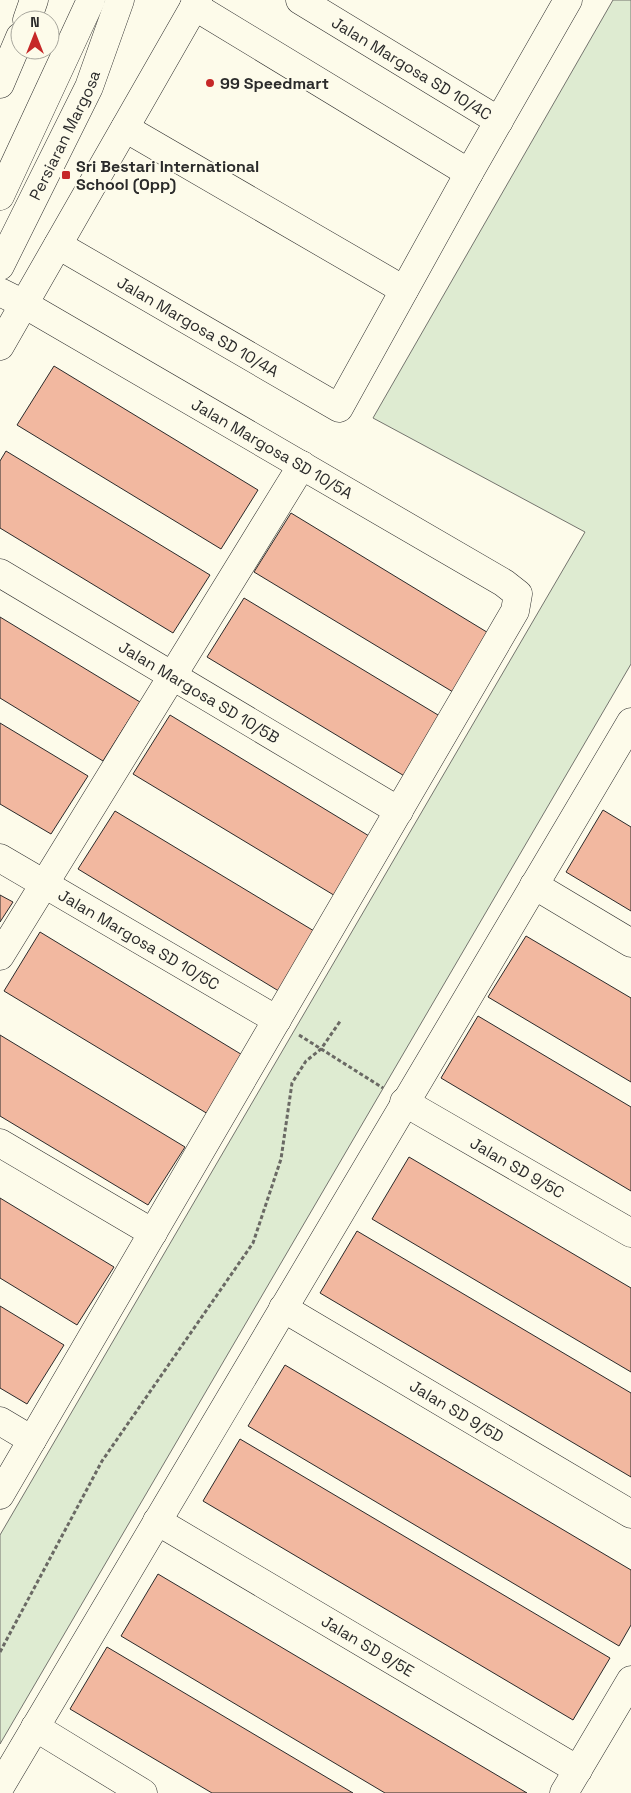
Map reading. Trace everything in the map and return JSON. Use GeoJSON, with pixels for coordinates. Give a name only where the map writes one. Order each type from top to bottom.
{"type":"FeatureCollection","features":[{"type":"Feature","properties":{"kind":"street","name":"Persiaran Margosa"},"geometry":{"type":"LineString","coordinates":[[0,196],[91,0]]}},
{"type":"Feature","properties":{"kind":"street","name":"Persiaran Margosa"},"geometry":{"type":"LineString","coordinates":[[0,266],[90,87],[120,0]]}},
{"type":"Feature","properties":{"kind":"street","name":"Jalan Margosa SD 10/4C"},"geometry":{"type":"LineString","coordinates":[[300,0],[498,121]]}},
{"type":"Feature","properties":{"kind":"street"},"geometry":{"type":"LineString","coordinates":[[125,128],[404,290],[568,0]]}},
{"type":"Feature","properties":{"kind":"street"},"geometry":{"type":"LineString","coordinates":[[0,346],[196,3],[469,173]]}},
{"type":"Feature","properties":{"kind":"street"},"geometry":{"type":"LineString","coordinates":[[2,76],[10,59]]}},
{"type":"Feature","properties":{"kind":"street","name":"Jalan Margosa SD 10/4A"},"geometry":{"type":"LineString","coordinates":[[58,245],[339,408],[404,290]]}},
{"type":"Feature","properties":{"kind":"street","name":"Jalan Margosa SD 10/5A"},"geometry":{"type":"LineString","coordinates":[[0,292],[24,304],[302,465],[504,583],[518,594],[515,611],[399,811]]}},
{"type":"Feature","properties":{"kind":"street"},"geometry":{"type":"LineString","coordinates":[[0,956],[302,465]]}},
{"type":"Feature","properties":{"kind":"street","name":"Jalan Margosa SD 10/5B"},"geometry":{"type":"LineString","coordinates":[[0,573],[399,811]]}},
{"type":"Feature","properties":{"kind":"street"},"geometry":{"type":"LineString","coordinates":[[0,1787],[404,1102],[631,722]]}},
{"type":"Feature","properties":{"kind":"street"},"geometry":{"type":"LineString","coordinates":[[0,1495],[399,811]]}},
{"type":"Feature","properties":{"kind":"street","name":"Jalan Margosa SD 10/5C"},"geometry":{"type":"LineString","coordinates":[[0,858],[277,1020]]}},
{"type":"Feature","properties":{"kind":"street"},"geometry":{"type":"LineString","coordinates":[[534,885],[631,943]]}},
{"type":"Feature","properties":{"kind":"street","name":"Jalan SD 9/5C"},"geometry":{"type":"LineString","coordinates":[[404,1102],[631,1233]]}},
{"type":"Feature","properties":{"kind":"street"},"geometry":{"type":"LineString","coordinates":[[0,1142],[153,1233]]}},
{"type":"Feature","properties":{"kind":"street","name":"Jalan SD 9/5D"},"geometry":{"type":"LineString","coordinates":[[283,1308],[631,1514]]}},
{"type":"Feature","properties":{"kind":"street"},"geometry":{"type":"LineString","coordinates":[[0,1421],[32,1440]]}},
{"type":"Feature","properties":{"kind":"street","name":"Jalan SD 9/5E"},"geometry":{"type":"LineString","coordinates":[[157,1521],[578,1770]]}},
{"type":"Feature","properties":{"kind":"street"},"geometry":{"type":"LineString","coordinates":[[564,1793],[631,1680]]}},
{"type":"Feature","properties":{"kind":"street"},"geometry":{"type":"LineString","coordinates":[[35,1727],[143,1793]]}},
{"type":"Feature","properties":{"kind":"path"},"geometry":{"type":"LineString","coordinates":[[0,1652],[102,1461],[253,1242],[281,1159],[292,1083],[306,1061],[321,1049],[341,1020]]}},
{"type":"Feature","properties":{"kind":"path"},"geometry":{"type":"LineString","coordinates":[[303,1038],[373,1082]]}},
{"type":"Feature","properties":{"kind":"green space"},"geometry":{"type":"Polygon","coordinates":[[[613,0],[631,0],[631,664],[0,1744],[0,1535],[585,532],[373,418],[613,0]]]}},
{"type":"Feature","properties":{"kind":"building"},"geometry":{"type":"Polygon","coordinates":[[[54,366],[258,490],[221,549],[17,425],[54,366]]]}},
{"type":"Feature","properties":{"kind":"building"},"geometry":{"type":"Polygon","coordinates":[[[6,451],[210,575],[173,633],[0,528],[0,461],[6,451]]]}},
{"type":"Feature","properties":{"kind":"building"},"geometry":{"type":"Polygon","coordinates":[[[291,513],[495,637],[458,695],[254,572],[291,513]]]}},
{"type":"Feature","properties":{"kind":"building"},"geometry":{"type":"Polygon","coordinates":[[[244,598],[448,721],[411,780],[207,657],[244,598]]]}},
{"type":"Feature","properties":{"kind":"building"},"geometry":{"type":"Polygon","coordinates":[[[0,617],[140,702],[103,761],[0,698],[0,617]]]}},
{"type":"Feature","properties":{"kind":"building"},"geometry":{"type":"Polygon","coordinates":[[[170,715],[374,839],[337,897],[133,774],[170,715]]]}},
{"type":"Feature","properties":{"kind":"building"},"geometry":{"type":"Polygon","coordinates":[[[0,723],[88,776],[51,834],[0,804],[0,723]]]}},
{"type":"Feature","properties":{"kind":"building"},"geometry":{"type":"Polygon","coordinates":[[[603,810],[631,827],[631,911],[566,872],[603,810]]]}},
{"type":"Feature","properties":{"kind":"building"},"geometry":{"type":"Polygon","coordinates":[[[115,811],[319,934],[282,993],[78,869],[115,811]]]}},
{"type":"Feature","properties":{"kind":"building"},"geometry":{"type":"Polygon","coordinates":[[[0,895],[13,902],[0,922],[0,895]]]}},
{"type":"Feature","properties":{"kind":"building"},"geometry":{"type":"Polygon","coordinates":[[[40,932],[244,1056],[208,1114],[4,991],[40,932]]]}},
{"type":"Feature","properties":{"kind":"building"},"geometry":{"type":"Polygon","coordinates":[[[526,936],[631,998],[631,1082],[488,997],[526,936]]]}},
{"type":"Feature","properties":{"kind":"building"},"geometry":{"type":"Polygon","coordinates":[[[478,1016],[631,1107],[631,1191],[441,1078],[478,1016]]]}},
{"type":"Feature","properties":{"kind":"building"},"geometry":{"type":"Polygon","coordinates":[[[0,1035],[185,1147],[148,1205],[0,1116],[0,1035]]]}},
{"type":"Feature","properties":{"kind":"building"},"geometry":{"type":"Polygon","coordinates":[[[409,1157],[631,1288],[631,1372],[372,1219],[409,1157]]]}},
{"type":"Feature","properties":{"kind":"building"},"geometry":{"type":"Polygon","coordinates":[[[0,1198],[114,1267],[77,1325],[0,1278],[0,1198]]]}},
{"type":"Feature","properties":{"kind":"building"},"geometry":{"type":"Polygon","coordinates":[[[357,1231],[631,1393],[631,1477],[320,1293],[357,1231]]]}},
{"type":"Feature","properties":{"kind":"building"},"geometry":{"type":"Polygon","coordinates":[[[0,1306],[64,1345],[27,1404],[0,1388],[0,1306]]]}},
{"type":"Feature","properties":{"kind":"building"},"geometry":{"type":"Polygon","coordinates":[[[285,1365],[631,1570],[631,1625],[619,1646],[248,1426],[285,1365]]]}},
{"type":"Feature","properties":{"kind":"building"},"geometry":{"type":"Polygon","coordinates":[[[240,1439],[610,1658],[573,1720],[203,1501],[240,1439]]]}},
{"type":"Feature","properties":{"kind":"building"},"geometry":{"type":"Polygon","coordinates":[[[158,1574],[527,1793],[385,1793],[121,1636],[158,1574]]]}},
{"type":"Feature","properties":{"kind":"building"},"geometry":{"type":"Polygon","coordinates":[[[107,1647],[353,1793],[212,1793],[70,1709],[107,1647]]]}},
{"type":"Feature","properties":{"kind":"place","name":"99 Speedmart"},"geometry":{"type":"Point","coordinates":[210,83]}},
{"type":"Feature","properties":{"kind":"place","name":"Sri Bestari International School (Opp)"},"geometry":{"type":"Point","coordinates":[66,175]}}]}
